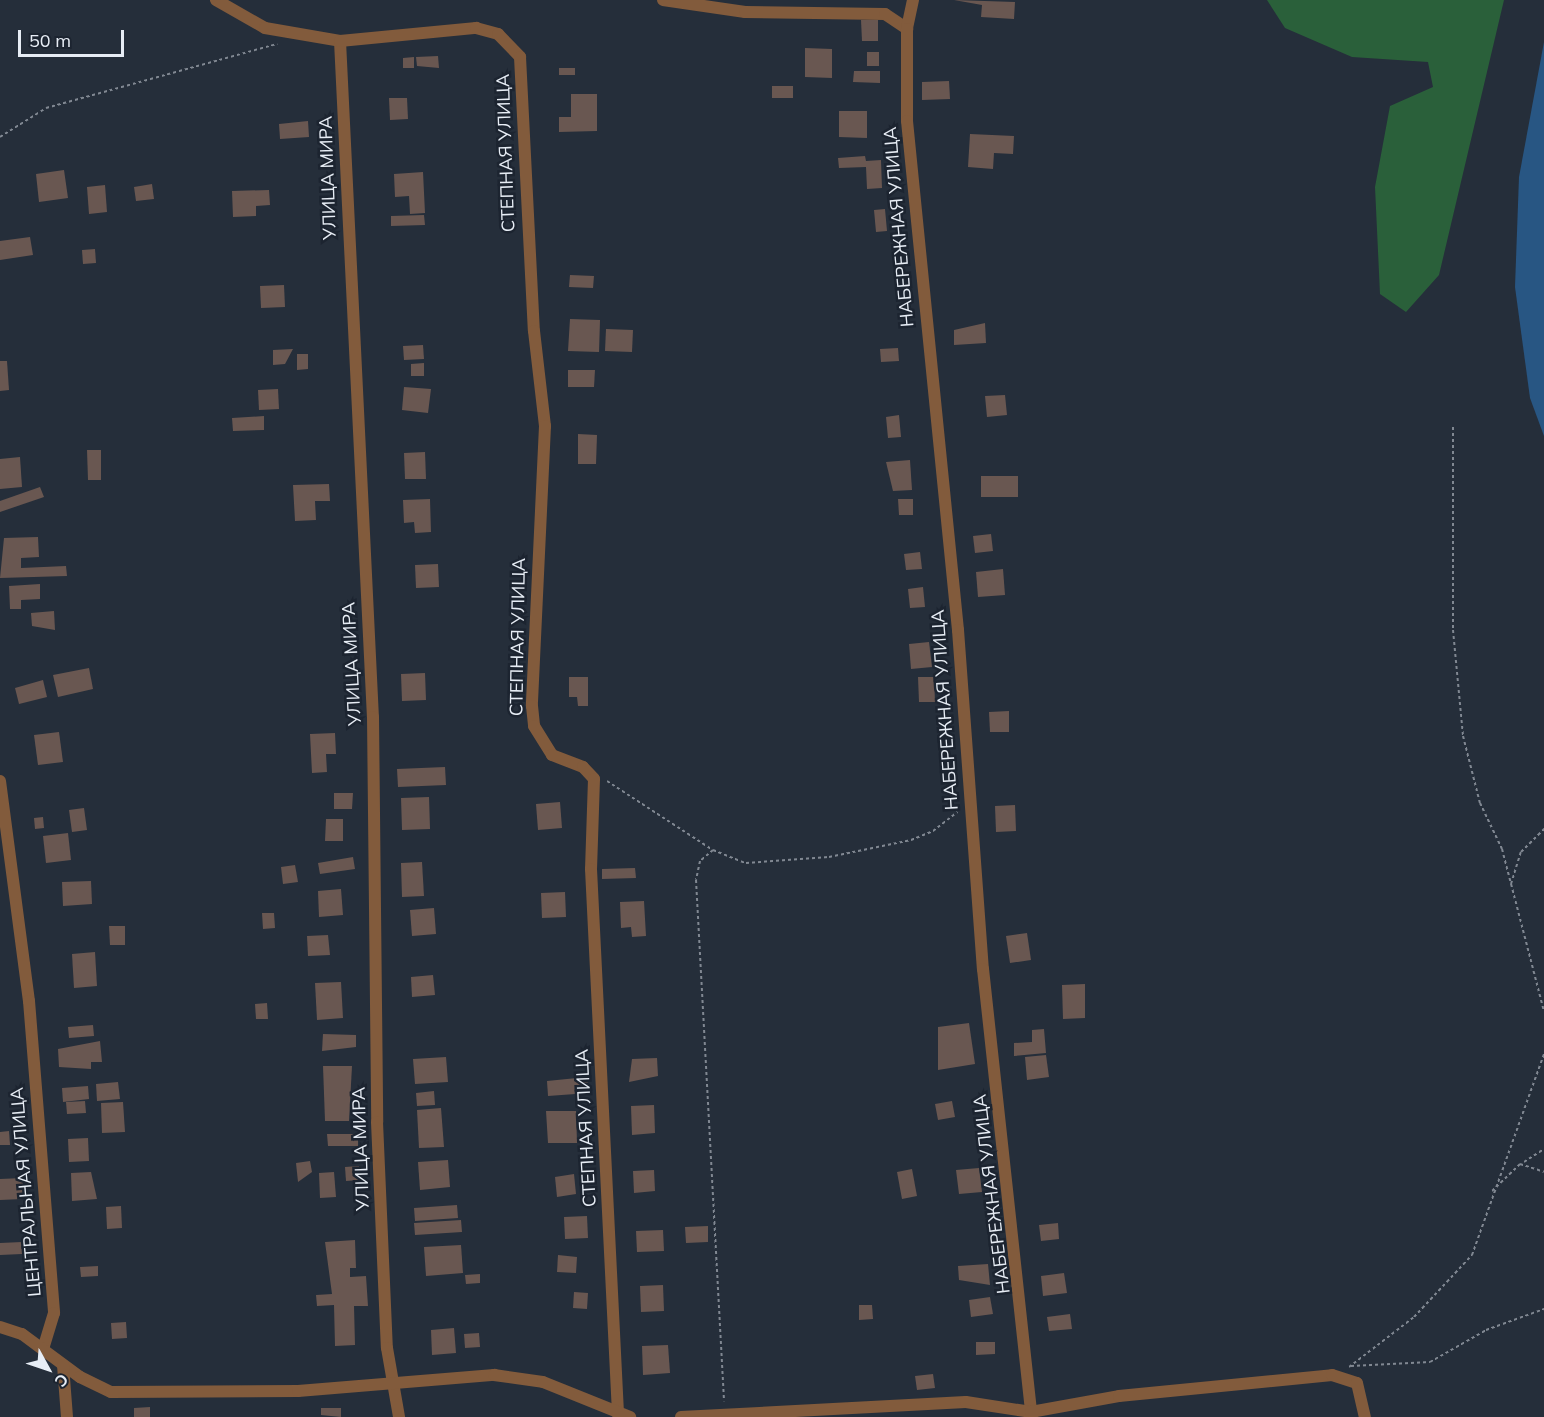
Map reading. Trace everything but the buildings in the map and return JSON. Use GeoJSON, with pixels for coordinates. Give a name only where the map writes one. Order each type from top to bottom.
{"type":"FeatureCollection","features":[{"type":"Feature","properties":{"kind":"street"},"geometry":{"type":"LineString","coordinates":[[216,0],[265,28],[340,41]]}},
{"type":"Feature","properties":{"kind":"street"},"geometry":{"type":"LineString","coordinates":[[663,0],[745,12],[885,14],[907,29]]}},
{"type":"Feature","properties":{"kind":"street","name":"НАБЕРЕЖНАЯ УЛИЦА"},"geometry":{"type":"LineString","coordinates":[[913,0],[907,29],[907,121],[969,792],[983,969],[1032,1415]]}},
{"type":"Feature","properties":{"kind":"street","name":"СТЕПНАЯ УЛИЦА"},"geometry":{"type":"LineString","coordinates":[[340,41],[476,28],[498,34],[520,57],[534,331],[545,426],[532,706],[534,726],[552,755],[591,772],[624,1416]]}},
{"type":"Feature","properties":{"kind":"street","name":"УЛИЦА МИРА"},"geometry":{"type":"LineString","coordinates":[[340,41],[373,717],[377,1122],[387,1348],[399,1417]]}},
{"type":"Feature","properties":{"kind":"street","name":"ЦЕНТРАЛЬНАЯ УЛИЦА"},"geometry":{"type":"LineString","coordinates":[[0,781],[29,1001],[54,1314],[43,1348]]}},
{"type":"Feature","properties":{"kind":"street"},"geometry":{"type":"LineString","coordinates":[[0,1326],[43,1348],[63,1365],[111,1392],[141,1396],[298,1391],[494,1375],[543,1382],[624,1416]]}},
{"type":"Feature","properties":{"kind":"street"},"geometry":{"type":"LineString","coordinates":[[63,1365],[67,1417]]}},
{"type":"Feature","properties":{"kind":"street"},"geometry":{"type":"LineString","coordinates":[[681,1417],[966,1402],[1032,1415],[1119,1396],[1332,1375],[1357,1383],[1365,1417]]}},
{"type":"Feature","properties":{"kind":"path"},"geometry":{"type":"LineString","coordinates":[[0,137],[46,108],[283,42]]}},
{"type":"Feature","properties":{"kind":"path"},"geometry":{"type":"LineString","coordinates":[[1453,427],[1453,630],[1463,736],[1511,885],[1544,1011]]}},
{"type":"Feature","properties":{"kind":"path"},"geometry":{"type":"LineString","coordinates":[[591,772],[713,850],[746,863],[829,857],[911,840],[952,818],[969,792]]}},
{"type":"Feature","properties":{"kind":"path"},"geometry":{"type":"LineString","coordinates":[[1511,885],[1521,852],[1544,829]]}},
{"type":"Feature","properties":{"kind":"path"},"geometry":{"type":"LineString","coordinates":[[713,850],[700,861],[696,880],[725,1415]]}},
{"type":"Feature","properties":{"kind":"path"},"geometry":{"type":"LineString","coordinates":[[1332,1375],[1348,1367],[1414,1317],[1462,1270],[1479,1240],[1491,1193],[1531,1102],[1544,1054]]}},
{"type":"Feature","properties":{"kind":"path"},"geometry":{"type":"LineString","coordinates":[[1491,1193],[1520,1164],[1544,1149]]}},
{"type":"Feature","properties":{"kind":"path"},"geometry":{"type":"LineString","coordinates":[[1520,1164],[1544,1172]]}},
{"type":"Feature","properties":{"kind":"path"},"geometry":{"type":"LineString","coordinates":[[1348,1367],[1430,1362],[1486,1330],[1544,1309]]}},
{"type":"Feature","properties":{"kind":"green space"},"geometry":{"type":"Polygon","coordinates":[[[1267,0],[1504,0],[1439,275],[1406,312],[1380,294],[1375,187],[1390,106],[1433,87],[1428,62],[1352,57],[1285,28],[1267,0]]]}},
{"type":"Feature","properties":{"kind":"water"},"geometry":{"type":"Polygon","coordinates":[[[1544,42],[1544,436],[1530,398],[1515,287],[1519,177],[1544,42]]]}}]}
